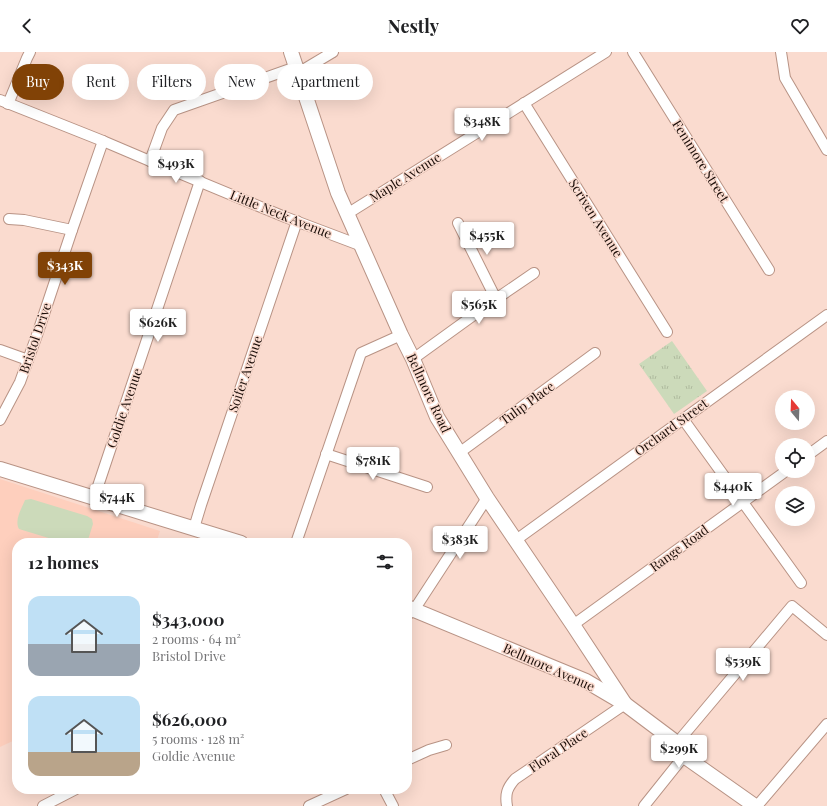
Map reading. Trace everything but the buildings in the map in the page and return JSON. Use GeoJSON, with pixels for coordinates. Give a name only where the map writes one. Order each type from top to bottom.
{"type":"FeatureCollection","features":[{"type":"Feature","properties":{"kind":"main road","name":"Bellmore Road"},"geometry":{"type":"LineString","coordinates":[[291,52],[295,64]]}},
{"type":"Feature","properties":{"kind":"main road","name":"Bellmore Road"},"geometry":{"type":"LineString","coordinates":[[307,100],[338,194],[413,359],[437,417],[488,498],[625,704]]}},
{"type":"Feature","properties":{"kind":"main road"},"geometry":{"type":"LineString","coordinates":[[0,469],[225,538]]}},
{"type":"Feature","properties":{"kind":"main road","name":"Bellmore Avenue"},"geometry":{"type":"LineString","coordinates":[[412,612],[586,681],[625,704],[677,743],[684,756],[756,806]]}},
{"type":"Feature","properties":{"kind":"street"},"geometry":{"type":"LineString","coordinates":[[4,102],[30,52]]}},
{"type":"Feature","properties":{"kind":"street"},"geometry":{"type":"LineString","coordinates":[[309,64],[333,52]]}},
{"type":"Feature","properties":{"kind":"street","name":"Maple Avenue"},"geometry":{"type":"LineString","coordinates":[[347,214],[606,52]]}},
{"type":"Feature","properties":{"kind":"street","name":"Fenimore Street"},"geometry":{"type":"LineString","coordinates":[[634,52],[769,270]]}},
{"type":"Feature","properties":{"kind":"street"},"geometry":{"type":"LineString","coordinates":[[781,52],[785,78],[827,150]]}},
{"type":"Feature","properties":{"kind":"street"},"geometry":{"type":"LineString","coordinates":[[150,161],[162,128],[174,110],[277,77]]}},
{"type":"Feature","properties":{"kind":"street","name":"Little Neck Avenue"},"geometry":{"type":"LineString","coordinates":[[4,102],[362,246]]}},
{"type":"Feature","properties":{"kind":"street","name":"Scriven Avenue"},"geometry":{"type":"LineString","coordinates":[[524,103],[668,332]]}},
{"type":"Feature","properties":{"kind":"street","name":"Bristol Drive"},"geometry":{"type":"LineString","coordinates":[[0,420],[20,382],[103,141]]}},
{"type":"Feature","properties":{"kind":"street","name":"Goldie Avenue"},"geometry":{"type":"LineString","coordinates":[[94,498],[200,181]]}},
{"type":"Feature","properties":{"kind":"street"},"geometry":{"type":"LineString","coordinates":[[9,219],[24,220],[72,230]]}},
{"type":"Feature","properties":{"kind":"street","name":"Soifer Avenue"},"geometry":{"type":"LineString","coordinates":[[194,528],[200,505],[297,221]]}},
{"type":"Feature","properties":{"kind":"street"},"geometry":{"type":"LineString","coordinates":[[458,223],[496,299]]}},
{"type":"Feature","properties":{"kind":"street"},"geometry":{"type":"LineString","coordinates":[[413,359],[534,273]]}},
{"type":"Feature","properties":{"kind":"street","name":"Orchard Street"},"geometry":{"type":"LineString","coordinates":[[516,540],[827,315]]}},
{"type":"Feature","properties":{"kind":"street"},"geometry":{"type":"LineString","coordinates":[[298,538],[361,352],[401,335]]}},
{"type":"Feature","properties":{"kind":"street"},"geometry":{"type":"LineString","coordinates":[[0,350],[28,360]]}},
{"type":"Feature","properties":{"kind":"street","name":"Tulip Place"},"geometry":{"type":"LineString","coordinates":[[459,453],[595,353]]}},
{"type":"Feature","properties":{"kind":"street"},"geometry":{"type":"LineString","coordinates":[[683,419],[800,583]]}},
{"type":"Feature","properties":{"kind":"street"},"geometry":{"type":"LineString","coordinates":[[815,450],[827,441]]}},
{"type":"Feature","properties":{"kind":"street"},"geometry":{"type":"LineString","coordinates":[[326,454],[427,487]]}},
{"type":"Feature","properties":{"kind":"street","name":"Range Road"},"geometry":{"type":"LineString","coordinates":[[573,625],[776,478]]}},
{"type":"Feature","properties":{"kind":"street"},"geometry":{"type":"LineString","coordinates":[[412,607],[434,581],[488,498]]}},
{"type":"Feature","properties":{"kind":"street"},"geometry":{"type":"LineString","coordinates":[[677,743],[792,606],[827,636]]}},
{"type":"Feature","properties":{"kind":"street","name":"Floral Place"},"geometry":{"type":"LineString","coordinates":[[508,806],[507,793],[509,786],[516,779],[625,704]]}},
{"type":"Feature","properties":{"kind":"street"},"geometry":{"type":"LineString","coordinates":[[756,806],[827,724]]}},
{"type":"Feature","properties":{"kind":"street"},"geometry":{"type":"LineString","coordinates":[[412,758],[429,750],[446,745]]}},
{"type":"Feature","properties":{"kind":"street"},"geometry":{"type":"LineString","coordinates":[[644,806],[684,756]]}},
{"type":"Feature","properties":{"kind":"street"},"geometry":{"type":"LineString","coordinates":[[43,806],[66,794]]}},
{"type":"Feature","properties":{"kind":"street"},"geometry":{"type":"LineString","coordinates":[[309,806],[335,794]]}},
{"type":"Feature","properties":{"kind":"street"},"geometry":{"type":"LineString","coordinates":[[387,794],[393,806]]}},
{"type":"Feature","properties":{"kind":"shaded area"},"geometry":{"type":"Polygon","coordinates":[[[0,479],[160,531],[158,538],[12,538],[12,741],[0,747],[0,479]]]}},
{"type":"Feature","properties":{"kind":"green space"},"geometry":{"type":"Polygon","coordinates":[[[672,341],[707,391],[674,414],[639,364],[672,341]]]}},
{"type":"Feature","properties":{"kind":"green space"},"geometry":{"type":"Polygon","coordinates":[[[31,499],[87,516],[92,519],[93,524],[89,538],[49,538],[19,529],[17,522],[20,510],[25,500],[31,499]]]}}]}
